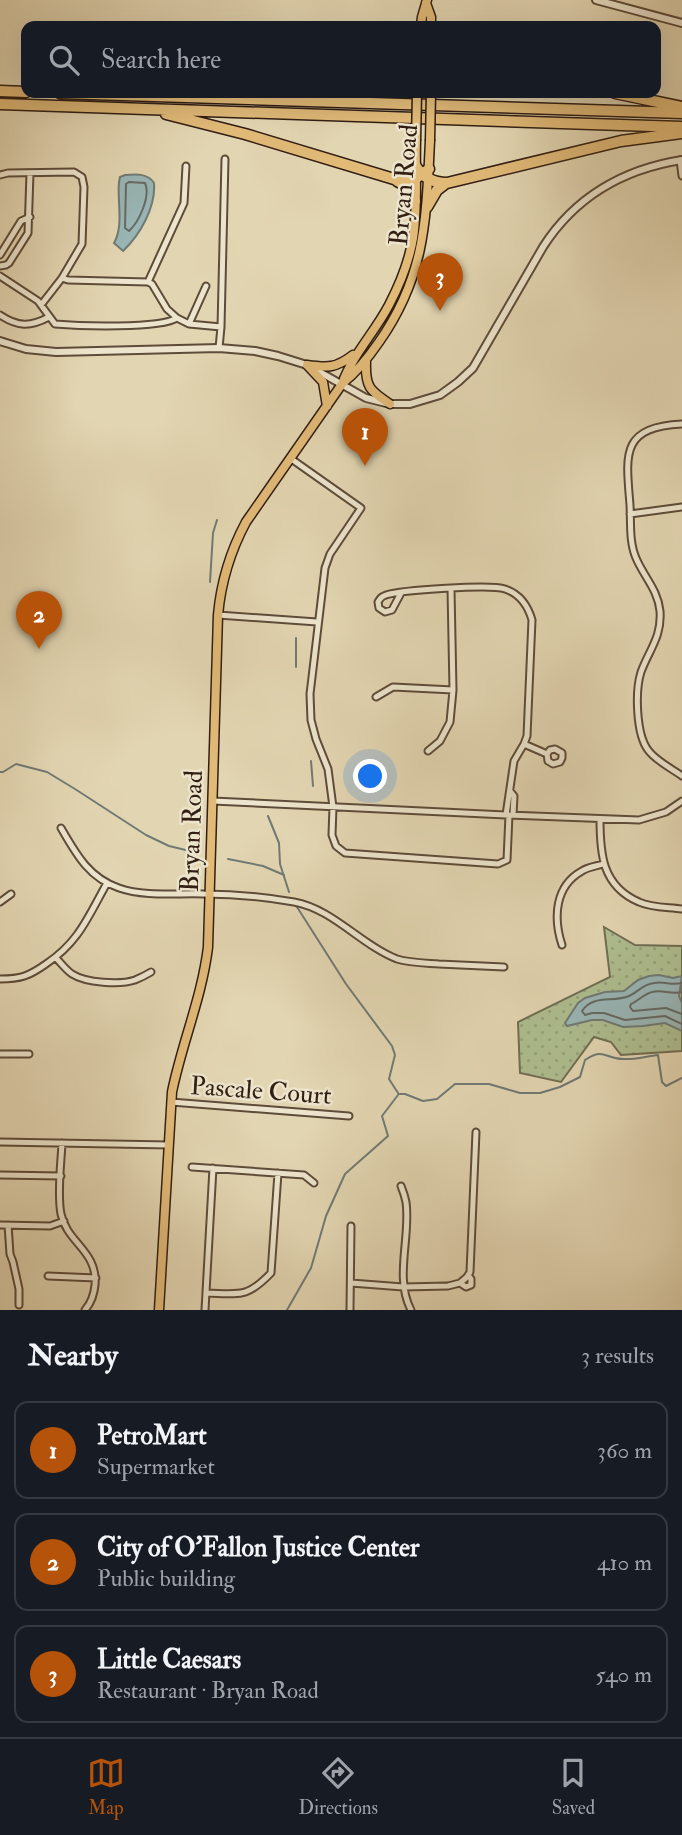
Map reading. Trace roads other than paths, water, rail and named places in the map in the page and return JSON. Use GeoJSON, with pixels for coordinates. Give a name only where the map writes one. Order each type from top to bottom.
{"type":"FeatureCollection","features":[{"type":"Feature","properties":{"kind":"highway"},"geometry":{"type":"LineString","coordinates":[[0,91],[21,92]]}},
{"type":"Feature","properties":{"kind":"highway"},"geometry":{"type":"LineString","coordinates":[[219,98],[682,113]]}},
{"type":"Feature","properties":{"kind":"highway"},"geometry":{"type":"LineString","coordinates":[[639,98],[682,107]]}},
{"type":"Feature","properties":{"kind":"highway"},"geometry":{"type":"LineString","coordinates":[[0,104],[682,127]]}},
{"type":"Feature","properties":{"kind":"highway"},"geometry":{"type":"LineString","coordinates":[[145,109],[245,134],[394,179],[405,186],[415,201]]}},
{"type":"Feature","properties":{"kind":"highway"},"geometry":{"type":"LineString","coordinates":[[415,165],[435,182],[447,183],[621,141],[682,133]]}},
{"type":"Feature","properties":{"kind":"highway"},"geometry":{"type":"LineString","coordinates":[[394,179],[424,175]]}},
{"type":"Feature","properties":{"kind":"highway"},"geometry":{"type":"LineString","coordinates":[[427,207],[437,190],[447,183]]}},
{"type":"Feature","properties":{"kind":"main road"},"geometry":{"type":"LineString","coordinates":[[426,1],[428,21]]}},
{"type":"Feature","properties":{"kind":"main road","name":"Bryan Road"},"geometry":{"type":"LineString","coordinates":[[415,165],[417,98]]}},
{"type":"Feature","properties":{"kind":"main road","name":"Bryan Road"},"geometry":{"type":"LineString","coordinates":[[159,1310],[171,1102],[178,1063],[204,979],[208,947],[218,615],[225,576],[235,545],[253,511],[342,384],[349,366],[387,308],[405,269],[413,238],[415,201],[424,175],[430,141],[431,98]]}},
{"type":"Feature","properties":{"kind":"main road","name":"Bryan Road"},"geometry":{"type":"LineString","coordinates":[[342,384],[358,372],[390,326],[405,298],[418,258],[427,207],[424,175]]}},
{"type":"Feature","properties":{"kind":"main road"},"geometry":{"type":"LineString","coordinates":[[307,365],[340,365],[359,351]]}},
{"type":"Feature","properties":{"kind":"main road"},"geometry":{"type":"LineString","coordinates":[[366,361],[365,375],[369,388],[390,404]]}},
{"type":"Feature","properties":{"kind":"main road"},"geometry":{"type":"LineString","coordinates":[[307,365],[323,382],[327,406]]}},
{"type":"Feature","properties":{"kind":"street"},"geometry":{"type":"LineString","coordinates":[[596,0],[682,23]]}},
{"type":"Feature","properties":{"kind":"street"},"geometry":{"type":"LineString","coordinates":[[219,348],[225,159]]}},
{"type":"Feature","properties":{"kind":"street"},"geometry":{"type":"LineString","coordinates":[[0,341],[26,349],[56,352],[219,348],[264,352],[307,365],[366,398],[390,404],[410,404],[449,390],[466,375],[481,356],[549,237],[581,203],[601,188],[649,167],[681,160],[682,176]]}},
{"type":"Feature","properties":{"kind":"street"},"geometry":{"type":"LineString","coordinates":[[148,282],[184,204],[186,166]]}},
{"type":"Feature","properties":{"kind":"street"},"geometry":{"type":"LineString","coordinates":[[0,175],[74,172],[82,177],[82,244],[62,278],[41,305]]}},
{"type":"Feature","properties":{"kind":"street"},"geometry":{"type":"LineString","coordinates":[[0,266],[9,263],[26,237],[30,218],[30,173]]}},
{"type":"Feature","properties":{"kind":"street"},"geometry":{"type":"LineString","coordinates":[[0,255],[21,221],[30,218]]}},
{"type":"Feature","properties":{"kind":"street"},"geometry":{"type":"LineString","coordinates":[[0,276],[41,305],[52,322],[59,324],[131,326],[172,322],[177,318]]}},
{"type":"Feature","properties":{"kind":"street"},"geometry":{"type":"LineString","coordinates":[[62,278],[148,282],[152,284],[167,309],[177,318],[189,324],[221,327]]}},
{"type":"Feature","properties":{"kind":"street"},"geometry":{"type":"LineString","coordinates":[[189,324],[206,286]]}},
{"type":"Feature","properties":{"kind":"street"},"geometry":{"type":"LineString","coordinates":[[0,315],[10,322],[22,324],[35,323],[49,317]]}},
{"type":"Feature","properties":{"kind":"street"},"geometry":{"type":"LineString","coordinates":[[682,424],[649,429],[635,441],[627,461],[633,548],[635,557],[656,593],[660,611],[660,629],[639,679],[640,733],[652,755],[682,776]]}},
{"type":"Feature","properties":{"kind":"street"},"geometry":{"type":"LineString","coordinates":[[290,458],[361,508],[330,554],[325,568],[310,694],[311,720],[328,769],[333,807],[332,835],[336,846],[345,853],[498,864],[508,860],[509,815],[514,796],[510,791],[514,761],[527,736],[532,620],[529,608],[521,598],[496,587],[401,593],[384,596],[378,602],[379,608],[385,612],[392,610],[401,593]]}},
{"type":"Feature","properties":{"kind":"street"},"geometry":{"type":"LineString","coordinates":[[630,514],[682,508]]}},
{"type":"Feature","properties":{"kind":"street"},"geometry":{"type":"LineString","coordinates":[[428,751],[440,741],[450,722],[453,690],[451,589]]}},
{"type":"Feature","properties":{"kind":"street"},"geometry":{"type":"LineString","coordinates":[[218,615],[317,622]]}},
{"type":"Feature","properties":{"kind":"street"},"geometry":{"type":"LineString","coordinates":[[376,697],[393,687],[453,690]]}},
{"type":"Feature","properties":{"kind":"street"},"geometry":{"type":"LineString","coordinates":[[524,744],[547,754]]}},
{"type":"Feature","properties":{"kind":"street"},"geometry":{"type":"LineString","coordinates":[[213,801],[639,820],[666,812],[682,801]]}},
{"type":"Feature","properties":{"kind":"street"},"geometry":{"type":"LineString","coordinates":[[600,819],[603,864],[612,881],[623,893],[640,902],[682,909]]}},
{"type":"Feature","properties":{"kind":"street"},"geometry":{"type":"LineString","coordinates":[[61,828],[94,876],[118,888],[140,892],[210,894],[307,905],[398,959],[422,963],[504,967]]}},
{"type":"Feature","properties":{"kind":"street"},"geometry":{"type":"LineString","coordinates":[[562,945],[558,930],[559,896],[569,881],[583,870],[603,864]]}},
{"type":"Feature","properties":{"kind":"street"},"geometry":{"type":"LineString","coordinates":[[0,979],[25,977],[56,958],[71,945],[107,883]]}},
{"type":"Feature","properties":{"kind":"street"},"geometry":{"type":"LineString","coordinates":[[0,902],[12,894]]}},
{"type":"Feature","properties":{"kind":"street"},"geometry":{"type":"LineString","coordinates":[[56,958],[67,970],[83,979],[125,981],[150,972]]}},
{"type":"Feature","properties":{"kind":"street"},"geometry":{"type":"LineString","coordinates":[[0,1054],[29,1054]]}},
{"type":"Feature","properties":{"kind":"street","name":"Pascale Court"},"geometry":{"type":"LineString","coordinates":[[171,1102],[349,1116]]}},
{"type":"Feature","properties":{"kind":"street"},"geometry":{"type":"LineString","coordinates":[[351,1283],[403,1287],[448,1286],[460,1283],[468,1275],[476,1132]]}},
{"type":"Feature","properties":{"kind":"street"},"geometry":{"type":"LineString","coordinates":[[0,1142],[169,1145]]}},
{"type":"Feature","properties":{"kind":"street"},"geometry":{"type":"LineString","coordinates":[[62,1143],[60,1205],[64,1221],[91,1260],[96,1278],[94,1292],[85,1310]]}},
{"type":"Feature","properties":{"kind":"street"},"geometry":{"type":"LineString","coordinates":[[192,1167],[304,1175],[314,1183]]}},
{"type":"Feature","properties":{"kind":"street"},"geometry":{"type":"LineString","coordinates":[[205,1310],[213,1168]]}},
{"type":"Feature","properties":{"kind":"street"},"geometry":{"type":"LineString","coordinates":[[207,1293],[244,1294],[254,1289],[271,1273],[278,1173]]}},
{"type":"Feature","properties":{"kind":"street"},"geometry":{"type":"LineString","coordinates":[[0,1175],[61,1176]]}},
{"type":"Feature","properties":{"kind":"street"},"geometry":{"type":"LineString","coordinates":[[401,1186],[406,1202],[403,1287],[411,1310]]}},
{"type":"Feature","properties":{"kind":"street"},"geometry":{"type":"LineString","coordinates":[[0,1225],[50,1226],[64,1221]]}},
{"type":"Feature","properties":{"kind":"street"},"geometry":{"type":"LineString","coordinates":[[8,1225],[10,1254],[19,1289],[19,1305]]}},
{"type":"Feature","properties":{"kind":"street"},"geometry":{"type":"LineString","coordinates":[[350,1310],[351,1226]]}},
{"type":"Feature","properties":{"kind":"street"},"geometry":{"type":"LineString","coordinates":[[48,1276],[96,1278]]}},
{"type":"Feature","properties":{"kind":"water"},"geometry":{"type":"Polygon","coordinates":[[[120,177],[148,177],[154,183],[154,192],[146,220],[123,251],[114,243],[119,221],[119,182],[120,177]]]}},
{"type":"Feature","properties":{"kind":"water"},"geometry":{"type":"Polygon","coordinates":[[[659,975],[673,978],[682,976],[679,996],[682,1003],[682,1031],[665,1023],[623,1027],[603,1020],[567,1026],[565,1023],[578,1003],[585,998],[605,992],[624,991],[638,980],[659,975]]]}},
{"type":"Feature","properties":{"kind":"waterway"},"geometry":{"type":"LineString","coordinates":[[210,582],[213,533],[217,520]]}},
{"type":"Feature","properties":{"kind":"waterway"},"geometry":{"type":"LineString","coordinates":[[296,638],[296,667]]}},
{"type":"Feature","properties":{"kind":"waterway"},"geometry":{"type":"LineString","coordinates":[[311,761],[313,786]]}},
{"type":"Feature","properties":{"kind":"waterway"},"geometry":{"type":"LineString","coordinates":[[0,772],[16,764],[47,772],[146,835],[169,846],[194,852]]}},
{"type":"Feature","properties":{"kind":"waterway"},"geometry":{"type":"LineString","coordinates":[[268,816],[279,843],[280,864],[289,892]]}},
{"type":"Feature","properties":{"kind":"waterway"},"geometry":{"type":"LineString","coordinates":[[228,859],[263,866],[284,875]]}},
{"type":"Feature","properties":{"kind":"waterway"},"geometry":{"type":"LineString","coordinates":[[297,907],[346,984],[392,1046],[395,1055],[389,1079],[398,1093]]}},
{"type":"Feature","properties":{"kind":"waterway"},"geometry":{"type":"LineString","coordinates":[[399,1094],[423,1101],[437,1099],[455,1084],[489,1084],[520,1093],[540,1093],[580,1077],[585,1060],[596,1054],[617,1059],[658,1055],[662,1082],[666,1086],[682,1078]]}},
{"type":"Feature","properties":{"kind":"waterway"},"geometry":{"type":"LineString","coordinates":[[287,1310],[311,1268],[326,1216],[345,1174],[388,1136],[382,1116],[398,1095]]}},
{"type":"Feature","properties":{"kind":"place","name":"Little Caesars"},"geometry":{"type":"Point","coordinates":[440,311]}},
{"type":"Feature","properties":{"kind":"place","name":"PetroMart"},"geometry":{"type":"Point","coordinates":[365,466]}},
{"type":"Feature","properties":{"kind":"place","name":"City of O'Fallon Justice Center"},"geometry":{"type":"Point","coordinates":[39,649]}}]}
